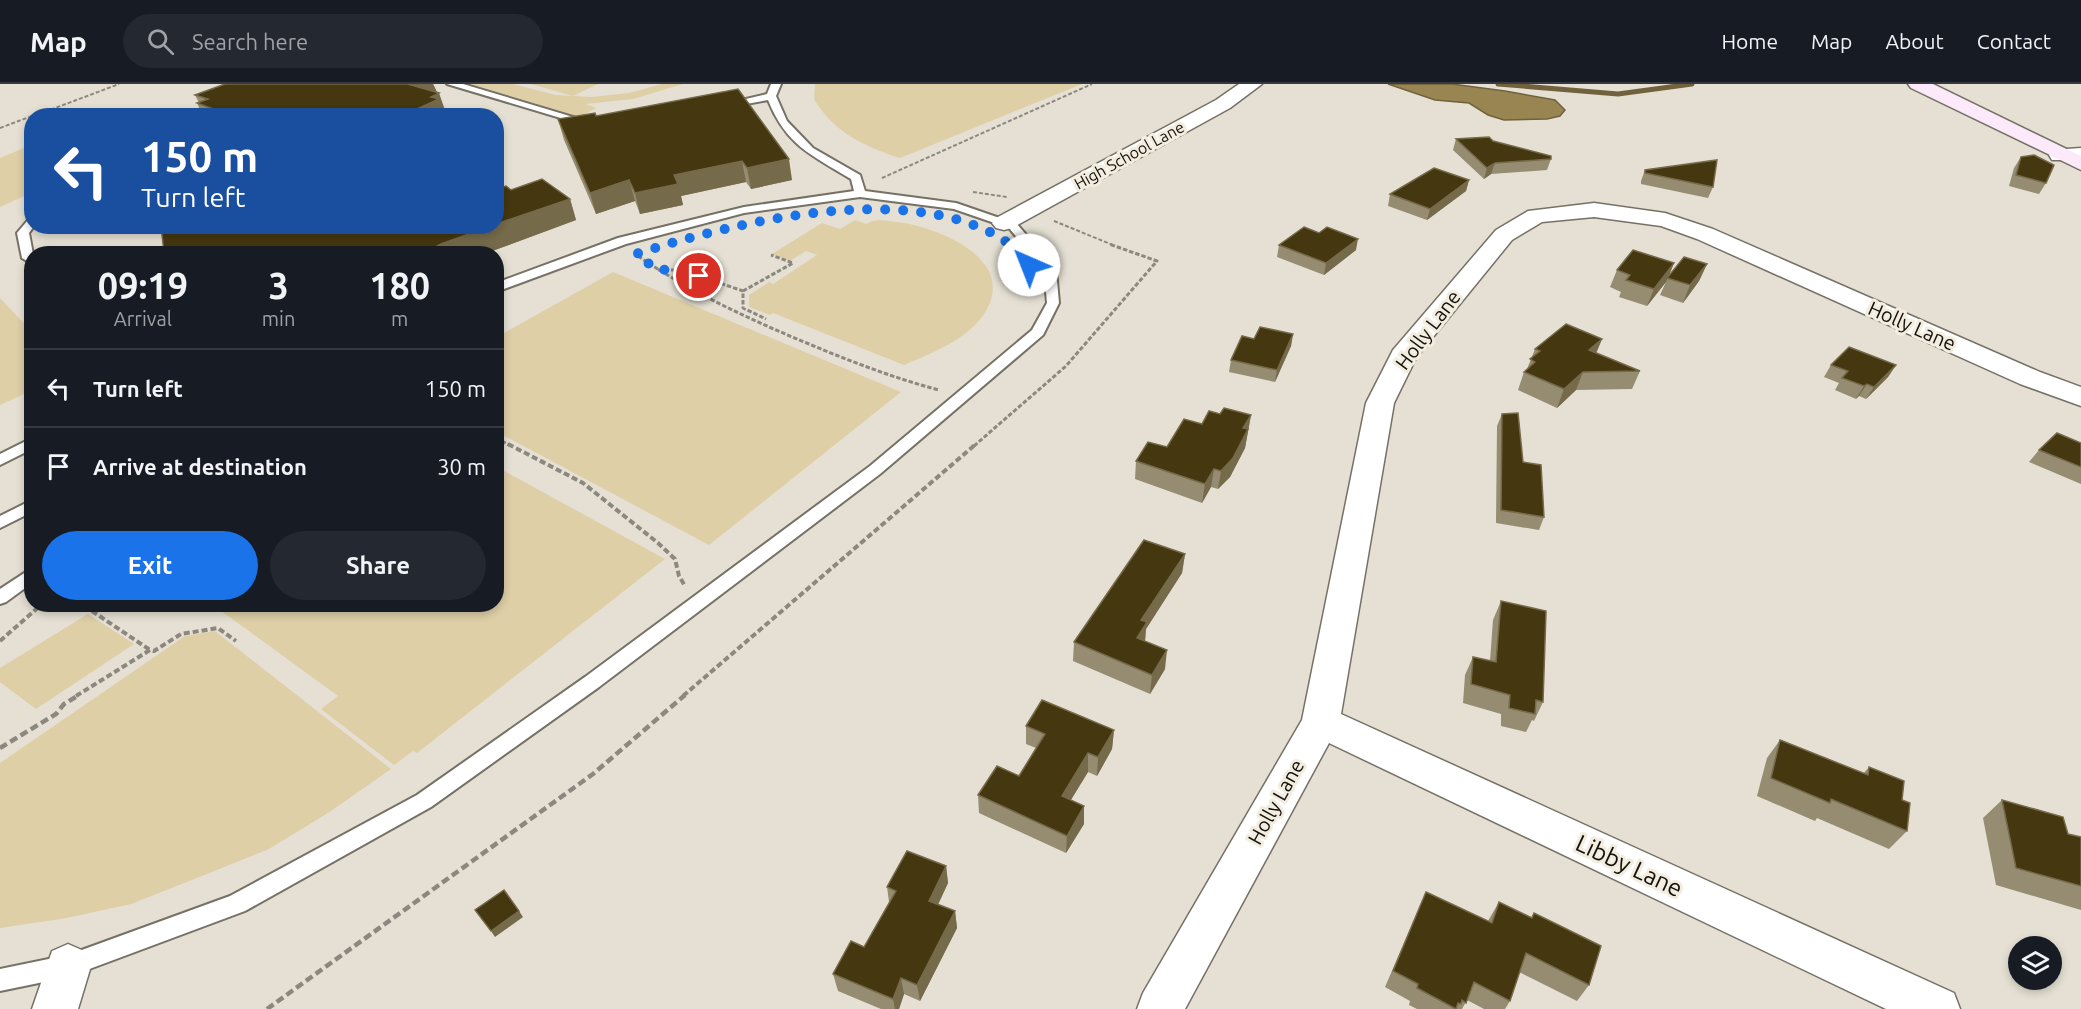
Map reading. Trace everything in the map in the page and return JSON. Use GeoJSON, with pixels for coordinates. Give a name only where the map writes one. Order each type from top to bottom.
{"type":"FeatureCollection","features":[{"type":"Feature","properties":{"kind":"main road"},"geometry":{"type":"LineString","coordinates":[[1918,84],[2070,154],[2081,164]]}},
{"type":"Feature","properties":{"kind":"street","name":"High School Lane"},"geometry":{"type":"LineString","coordinates":[[1004,223],[1223,104],[1252,84]]}},
{"type":"Feature","properties":{"kind":"street","name":"Holly Lane"},"geometry":{"type":"LineString","coordinates":[[1160,1009],[1321,722],[1380,403],[1403,356],[1504,235],[1536,216],[1594,210],[1665,220],[1705,234],[2030,378],[2081,398]]}},
{"type":"Feature","properties":{"kind":"street","name":"Libby Lane"},"geometry":{"type":"LineString","coordinates":[[1321,722],[1937,1009]]}},
{"type":"Feature","properties":{"kind":"street"},"geometry":{"type":"LineString","coordinates":[[55,1009],[68,966]]}},
{"type":"Feature","properties":{"kind":"lane"},"geometry":{"type":"LineString","coordinates":[[452,84],[578,121],[596,124]]}},
{"type":"Feature","properties":{"kind":"lane"},"geometry":{"type":"LineString","coordinates":[[776,84],[771,96],[782,122],[809,150],[856,177],[860,194]]}},
{"type":"Feature","properties":{"kind":"lane"},"geometry":{"type":"LineString","coordinates":[[715,107],[771,96]]}},
{"type":"Feature","properties":{"kind":"lane"},"geometry":{"type":"LineString","coordinates":[[0,980],[68,966],[237,904],[424,801],[592,682],[875,470],[1038,332],[1053,303],[1050,270],[1013,226],[956,206],[860,194],[744,210],[622,241],[504,285]]}},
{"type":"Feature","properties":{"kind":"lane"},"geometry":{"type":"LineString","coordinates":[[0,460],[24,447]]}},
{"type":"Feature","properties":{"kind":"lane"},"geometry":{"type":"LineString","coordinates":[[0,523],[24,510]]}},
{"type":"Feature","properties":{"kind":"lane"},"geometry":{"type":"LineString","coordinates":[[0,598],[24,580]]}},
{"type":"Feature","properties":{"kind":"path"},"geometry":{"type":"LineString","coordinates":[[54,108],[119,84]]}},
{"type":"Feature","properties":{"kind":"path"},"geometry":{"type":"LineString","coordinates":[[0,128],[24,119]]}},
{"type":"Feature","properties":{"kind":"path"},"geometry":{"type":"LineString","coordinates":[[642,252],[636,254],[657,270],[737,315],[896,379],[946,392],[937,399]]}},
{"type":"Feature","properties":{"kind":"path"},"geometry":{"type":"LineString","coordinates":[[657,270],[682,269],[743,291],[793,263],[771,255]]}},
{"type":"Feature","properties":{"kind":"path"},"geometry":{"type":"LineString","coordinates":[[743,291],[743,308],[766,319]]}},
{"type":"Feature","properties":{"kind":"path"},"geometry":{"type":"LineString","coordinates":[[504,442],[583,483],[658,543],[675,559],[679,576],[687,589]]}},
{"type":"Feature","properties":{"kind":"path"},"geometry":{"type":"LineString","coordinates":[[0,641],[33,612]]}},
{"type":"Feature","properties":{"kind":"path"},"geometry":{"type":"LineString","coordinates":[[93,612],[150,650]]}},
{"type":"Feature","properties":{"kind":"path"},"geometry":{"type":"LineString","coordinates":[[0,748],[56,714],[64,704],[150,650],[154,651],[181,634],[218,628],[236,641]]}},
{"type":"Feature","properties":{"kind":"shaded area"},"geometry":{"type":"Polygon","coordinates":[[[466,84],[513,84],[556,95],[591,97],[629,93],[662,84],[683,84],[633,99],[586,104],[596,108],[579,117],[466,84]]]}},
{"type":"Feature","properties":{"kind":"shaded area"},"geometry":{"type":"Polygon","coordinates":[[[531,84],[598,84],[573,96],[531,84]]]}},
{"type":"Feature","properties":{"kind":"shaded area"},"geometry":{"type":"Polygon","coordinates":[[[815,84],[1082,84],[900,158],[874,149],[840,129],[822,111],[814,99],[815,84]]]}},
{"type":"Feature","properties":{"kind":"shaded area"},"geometry":{"type":"Polygon","coordinates":[[[1388,84],[1452,84],[1505,91],[1555,100],[1565,110],[1560,116],[1547,119],[1504,120],[1488,115],[1469,103],[1435,100],[1388,84]]]}},
{"type":"Feature","properties":{"kind":"shaded area"},"geometry":{"type":"Polygon","coordinates":[[[24,148],[24,196],[0,207],[0,158],[24,148]]]}},
{"type":"Feature","properties":{"kind":"shaded area"},"geometry":{"type":"Polygon","coordinates":[[[855,220],[866,224],[881,220],[912,225],[948,237],[965,246],[979,258],[989,272],[993,287],[989,305],[983,316],[964,335],[953,342],[904,365],[773,313],[770,315],[749,307],[749,295],[769,282],[773,284],[817,255],[806,251],[790,261],[772,254],[822,223],[840,229],[855,220]]]}},
{"type":"Feature","properties":{"kind":"shaded area"},"geometry":{"type":"Polygon","coordinates":[[[613,272],[901,392],[709,545],[504,436],[504,333],[613,272]]]}},
{"type":"Feature","properties":{"kind":"shaded area"},"geometry":{"type":"Polygon","coordinates":[[[0,298],[24,324],[24,394],[0,405],[0,298]]]}},
{"type":"Feature","properties":{"kind":"shaded area"},"geometry":{"type":"Polygon","coordinates":[[[504,471],[665,559],[417,753],[413,751],[394,765],[321,709],[338,696],[223,612],[504,612],[504,471]]]}},
{"type":"Feature","properties":{"kind":"shaded area"},"geometry":{"type":"Polygon","coordinates":[[[88,614],[134,644],[36,709],[0,682],[0,668],[88,614]]]}},
{"type":"Feature","properties":{"kind":"shaded area"},"geometry":{"type":"Polygon","coordinates":[[[215,631],[391,769],[331,811],[269,849],[131,904],[67,918],[0,928],[0,763],[185,636],[215,631]]]}},
{"type":"Feature","properties":{"kind":"building"},"geometry":{"type":"Polygon","coordinates":[[[225,84],[408,84],[439,93],[431,97],[439,99],[419,108],[210,108],[197,103],[208,99],[195,95],[225,84]]]}},
{"type":"Feature","properties":{"kind":"building"},"geometry":{"type":"Polygon","coordinates":[[[738,89],[789,159],[747,168],[742,161],[674,175],[678,184],[635,193],[629,180],[590,193],[558,119],[595,113],[596,116],[738,89]]]}},
{"type":"Feature","properties":{"kind":"building"},"geometry":{"type":"Polygon","coordinates":[[[1489,137],[1493,141],[1551,156],[1551,159],[1495,163],[1487,168],[1456,139],[1489,137]]]}},
{"type":"Feature","properties":{"kind":"building"},"geometry":{"type":"Polygon","coordinates":[[[2034,155],[2054,165],[2046,183],[2016,175],[2021,157],[2034,155]]]}},
{"type":"Feature","properties":{"kind":"building"},"geometry":{"type":"Polygon","coordinates":[[[1717,160],[1713,187],[1645,173],[1645,170],[1717,160]]]}},
{"type":"Feature","properties":{"kind":"building"},"geometry":{"type":"Polygon","coordinates":[[[1434,168],[1469,180],[1430,209],[1390,194],[1434,168]]]}},
{"type":"Feature","properties":{"kind":"building"},"geometry":{"type":"Polygon","coordinates":[[[542,179],[570,199],[504,221],[504,187],[511,190],[542,179]]]}},
{"type":"Feature","properties":{"kind":"building"},"geometry":{"type":"Polygon","coordinates":[[[1304,227],[1319,233],[1327,227],[1358,239],[1326,263],[1279,245],[1304,227]]]}},
{"type":"Feature","properties":{"kind":"building"},"geometry":{"type":"Polygon","coordinates":[[[162,234],[469,234],[437,246],[163,246],[162,234]]]}},
{"type":"Feature","properties":{"kind":"building"},"geometry":{"type":"Polygon","coordinates":[[[1633,250],[1674,263],[1654,289],[1626,280],[1630,275],[1617,270],[1633,250]]]}},
{"type":"Feature","properties":{"kind":"building"},"geometry":{"type":"Polygon","coordinates":[[[1684,257],[1707,264],[1690,285],[1667,278],[1684,257]]]}},
{"type":"Feature","properties":{"kind":"building"},"geometry":{"type":"Polygon","coordinates":[[[1566,324],[1602,339],[1589,350],[1640,371],[1583,372],[1564,389],[1524,372],[1535,362],[1530,359],[1540,351],[1535,349],[1566,324]]]}},
{"type":"Feature","properties":{"kind":"building"},"geometry":{"type":"Polygon","coordinates":[[[1260,327],[1293,334],[1277,370],[1231,360],[1242,336],[1254,339],[1260,327]]]}},
{"type":"Feature","properties":{"kind":"building"},"geometry":{"type":"Polygon","coordinates":[[[1849,347],[1896,365],[1874,387],[1842,378],[1848,371],[1831,365],[1849,347]]]}},
{"type":"Feature","properties":{"kind":"building"},"geometry":{"type":"Polygon","coordinates":[[[1224,408],[1251,415],[1243,428],[1248,429],[1233,458],[1221,471],[1214,469],[1205,484],[1136,461],[1148,442],[1167,447],[1184,419],[1202,424],[1209,411],[1220,414],[1224,408]]]}},
{"type":"Feature","properties":{"kind":"building"},"geometry":{"type":"Polygon","coordinates":[[[1518,413],[1523,462],[1541,465],[1544,517],[1501,510],[1502,414],[1518,413]]]}},
{"type":"Feature","properties":{"kind":"building"},"geometry":{"type":"Polygon","coordinates":[[[2057,433],[2081,443],[2081,467],[2039,450],[2057,433]]]}},
{"type":"Feature","properties":{"kind":"building"},"geometry":{"type":"Polygon","coordinates":[[[1144,540],[1185,554],[1141,620],[1147,622],[1137,638],[1167,650],[1152,675],[1074,642],[1144,540]]]}},
{"type":"Feature","properties":{"kind":"building"},"geometry":{"type":"Polygon","coordinates":[[[1501,601],[1546,611],[1543,702],[1536,700],[1535,714],[1509,708],[1510,695],[1471,684],[1473,657],[1496,662],[1501,601]]]}},
{"type":"Feature","properties":{"kind":"building"},"geometry":{"type":"Polygon","coordinates":[[[1042,700],[1114,730],[1098,757],[1088,753],[1062,796],[1084,806],[1067,836],[978,795],[997,766],[1019,776],[1045,734],[1026,726],[1042,700]]]}},
{"type":"Feature","properties":{"kind":"building"},"geometry":{"type":"Polygon","coordinates":[[[1780,740],[1868,775],[1869,767],[1904,781],[1902,800],[1910,803],[1907,831],[1831,799],[1830,803],[1771,778],[1780,740]]]}},
{"type":"Feature","properties":{"kind":"building"},"geometry":{"type":"Polygon","coordinates":[[[2002,800],[2063,817],[2068,834],[2081,837],[2081,886],[2016,868],[2002,800]]]}},
{"type":"Feature","properties":{"kind":"building"},"geometry":{"type":"Polygon","coordinates":[[[907,851],[946,866],[929,901],[955,911],[917,985],[901,978],[893,999],[833,974],[851,941],[864,947],[896,891],[887,887],[907,851]]]}},
{"type":"Feature","properties":{"kind":"building"},"geometry":{"type":"Polygon","coordinates":[[[504,890],[519,911],[491,931],[475,910],[504,890]]]}},
{"type":"Feature","properties":{"kind":"building"},"geometry":{"type":"Polygon","coordinates":[[[1426,892],[1492,923],[1499,902],[1532,918],[1534,913],[1601,946],[1589,985],[1526,953],[1510,1001],[1474,982],[1466,1003],[1462,1000],[1456,1009],[1417,988],[1418,984],[1393,971],[1426,892]]]}},
{"type":"Feature","properties":{"kind":"waterway"},"geometry":{"type":"LineString","coordinates":[[1498,84],[1618,94],[1692,84]]}},
{"type":"Feature","properties":{"kind":"route"},"geometry":{"type":"LineString","coordinates":[[699,276],[682,269],[657,270],[636,254],[752,224],[842,211],[894,210],[954,219],[976,226],[999,237],[1029,265]]}}]}
